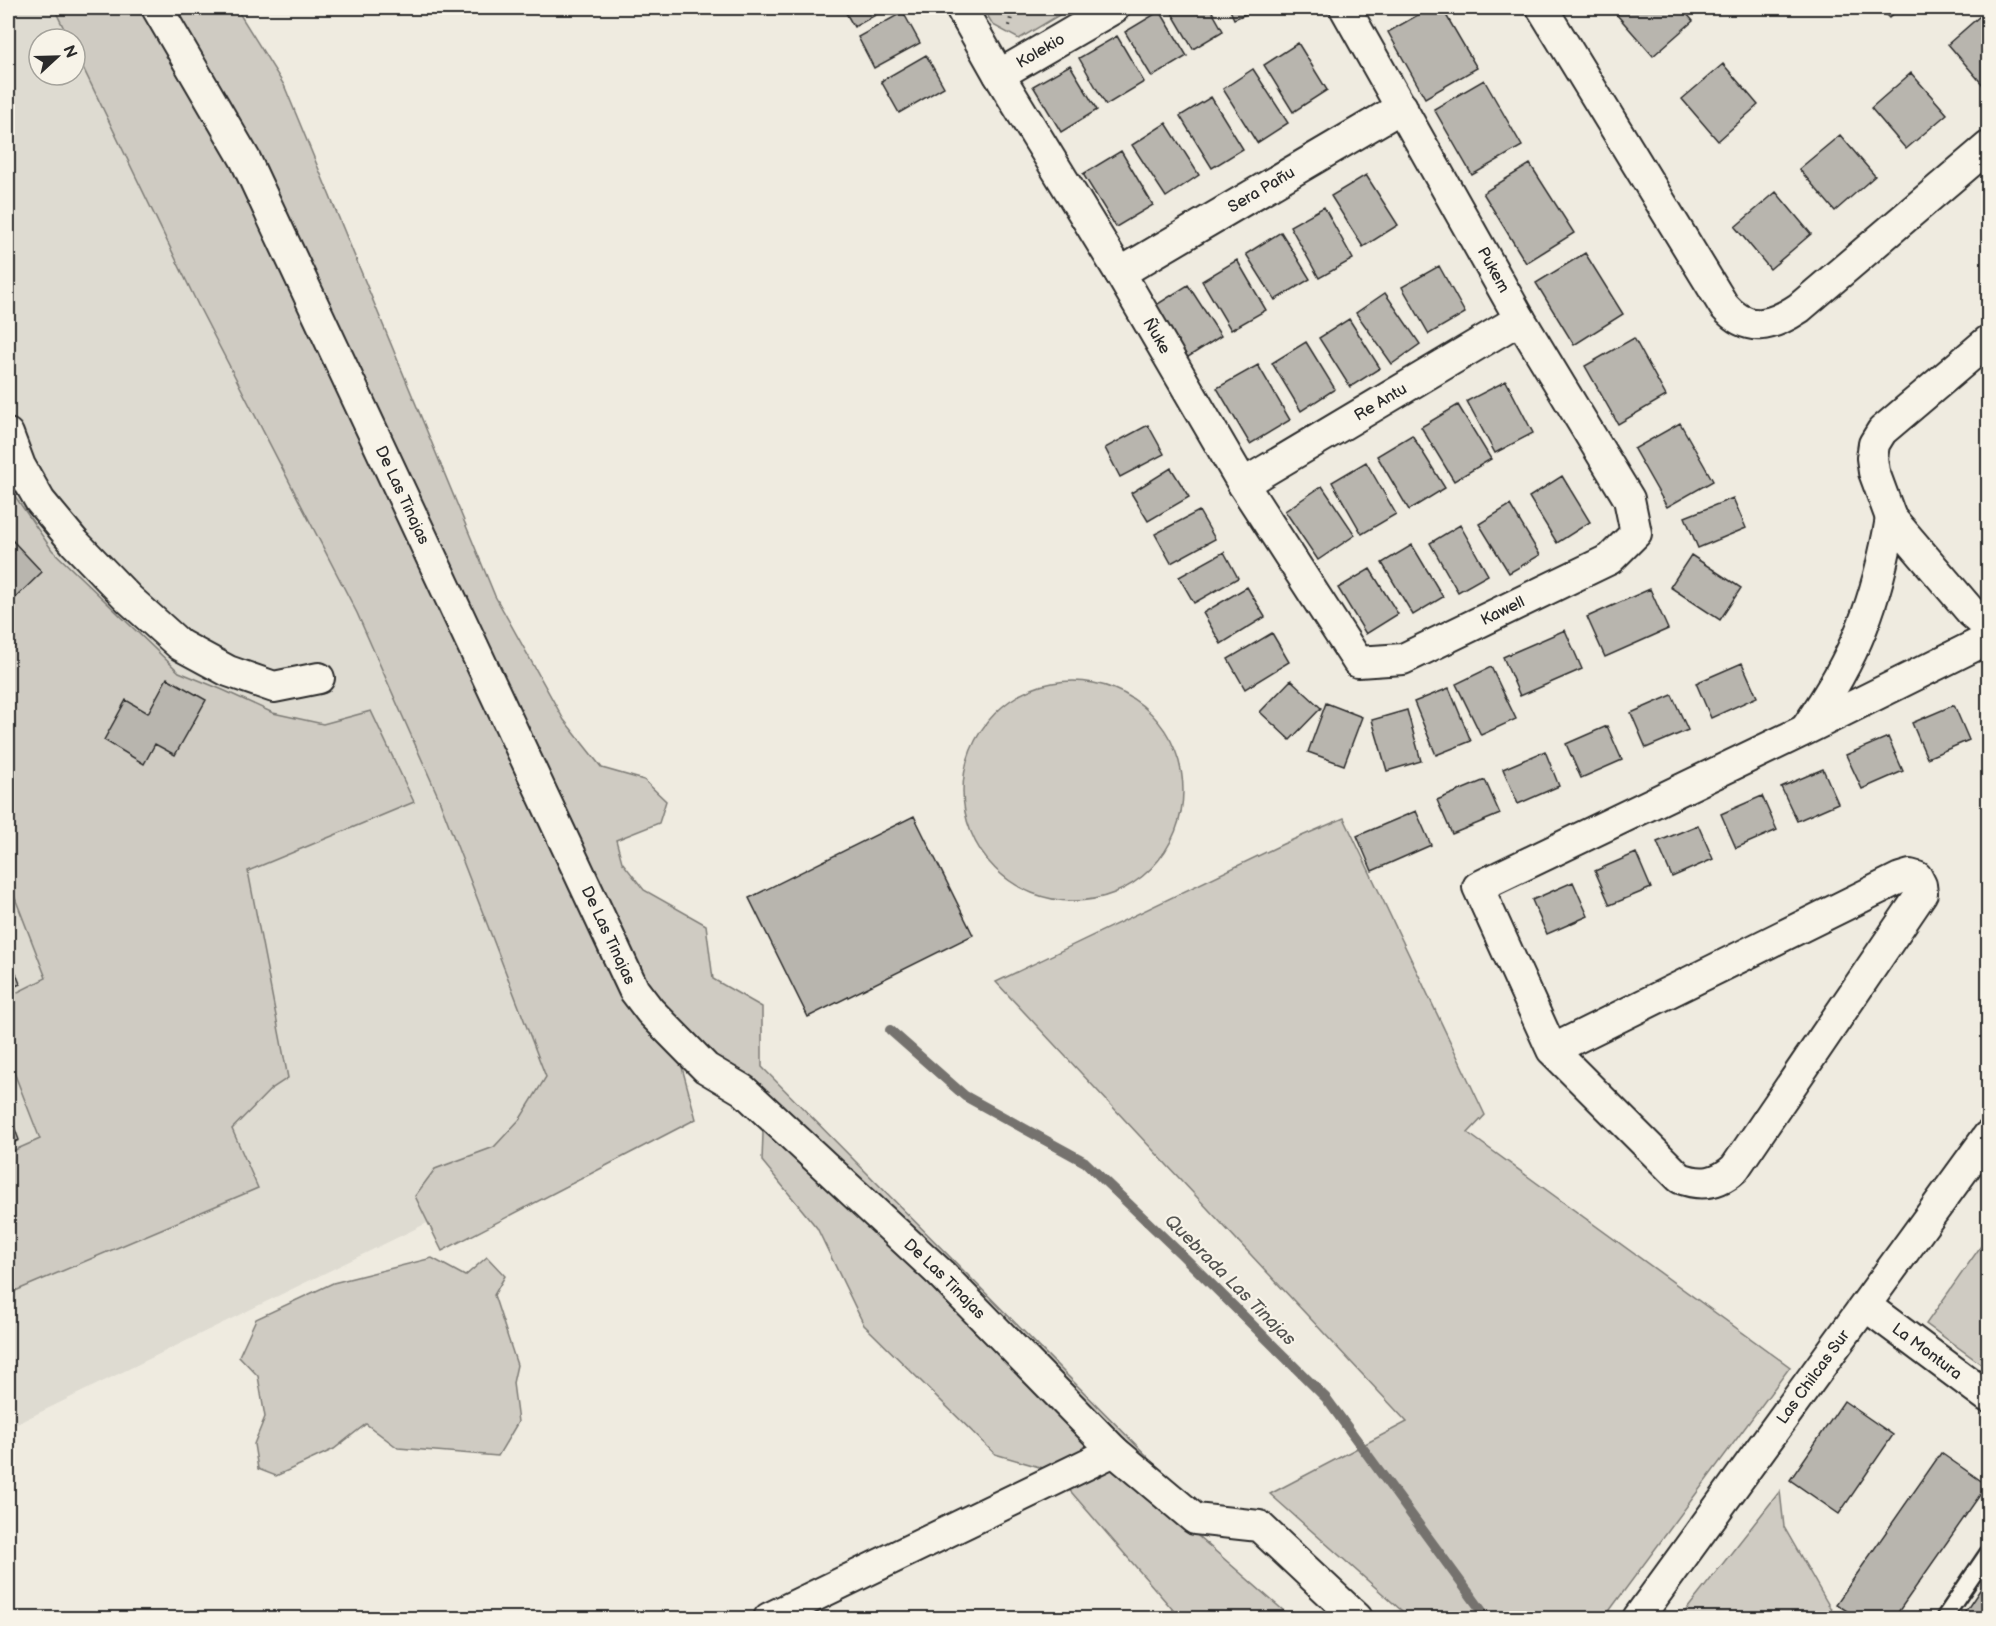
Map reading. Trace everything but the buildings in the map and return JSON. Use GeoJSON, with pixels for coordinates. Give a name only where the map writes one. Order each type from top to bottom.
{"type":"FeatureCollection","features":[{"type":"Feature","properties":{"kind":"street","name":"De Las Tinajas"},"geometry":{"type":"LineString","coordinates":[[157,8],[244,159],[634,990],[706,1068],[743,1090],[940,1273],[1113,1451],[1195,1519],[1259,1526],[1357,1618]]}},
{"type":"Feature","properties":{"kind":"street","name":"Ñuke"},"geometry":{"type":"LineString","coordinates":[[961,8],[1243,484],[1358,662]]}},
{"type":"Feature","properties":{"kind":"street","name":"Kolekio"},"geometry":{"type":"LineString","coordinates":[[999,75],[1114,8]]}},
{"type":"Feature","properties":{"kind":"street","name":"Pukem"},"geometry":{"type":"LineString","coordinates":[[1345,8],[1520,319],[1629,499],[1636,533]]}},
{"type":"Feature","properties":{"kind":"street"},"geometry":{"type":"LineString","coordinates":[[1542,8],[1724,306],[1739,320],[1751,324],[1763,325],[1799,308],[1989,147]]}},
{"type":"Feature","properties":{"kind":"street","name":"Sera Pañu"},"geometry":{"type":"LineString","coordinates":[[1120,273],[1402,107]]}},
{"type":"Feature","properties":{"kind":"street","name":"Re Antu"},"geometry":{"type":"LineString","coordinates":[[1243,484],[1520,319]]}},
{"type":"Feature","properties":{"kind":"street"},"geometry":{"type":"LineString","coordinates":[[1983,613],[1891,518],[1874,472],[1872,458],[1874,444],[1882,431],[1989,341]]}},
{"type":"Feature","properties":{"kind":"street"},"geometry":{"type":"LineString","coordinates":[[8,434],[20,466],[40,501],[75,543],[129,599],[180,645],[228,671],[274,687],[319,678]]}},
{"type":"Feature","properties":{"kind":"street"},"geometry":{"type":"LineString","coordinates":[[1805,730],[1844,668],[1866,620],[1877,587],[1891,518]]}},
{"type":"Feature","properties":{"kind":"street","name":"Kawell"},"geometry":{"type":"LineString","coordinates":[[1358,662],[1403,658],[1610,559],[1636,533]]}},
{"type":"Feature","properties":{"kind":"street"},"geometry":{"type":"LineString","coordinates":[[1552,1050],[1900,878],[1910,875],[1917,877],[1922,894],[1735,1168],[1726,1176],[1704,1184],[1680,1178],[1552,1050],[1478,887],[1989,639]]}},
{"type":"Feature","properties":{"kind":"street","name":"Las Chilcas Sur"},"geometry":{"type":"LineString","coordinates":[[1638,1618],[1989,1136]]}},
{"type":"Feature","properties":{"kind":"street","name":"La Montura"},"geometry":{"type":"LineString","coordinates":[[1866,1306],[1989,1397]]}},
{"type":"Feature","properties":{"kind":"street"},"geometry":{"type":"LineString","coordinates":[[769,1618],[1113,1451]]}},
{"type":"Feature","properties":{"kind":"lane"},"geometry":{"type":"LineString","coordinates":[[1944,1618],[1989,1553]]}},
{"type":"Feature","properties":{"kind":"shaded area"},"geometry":{"type":"Polygon","coordinates":[[[8,8],[103,8],[646,1116],[8,1428],[8,8]]]}},
{"type":"Feature","properties":{"kind":"shaded area"},"geometry":{"type":"Polygon","coordinates":[[[54,8],[236,8],[284,85],[495,596],[564,720],[602,768],[644,780],[666,801],[659,823],[616,840],[622,862],[644,890],[706,925],[713,979],[762,1007],[762,1067],[1147,1456],[1159,1502],[1292,1618],[1180,1618],[1053,1471],[995,1454],[864,1325],[817,1228],[762,1161],[764,1105],[674,1038],[696,1119],[442,1251],[415,1196],[435,1169],[494,1147],[520,1119],[546,1077],[437,794],[357,613],[198,305],[87,76],[87,27],[63,27],[54,8]]]}},
{"type":"Feature","properties":{"kind":"shaded area"},"geometry":{"type":"Polygon","coordinates":[[[983,8],[1071,8],[1019,39],[993,25],[983,8]]]}},
{"type":"Feature","properties":{"kind":"shaded area"},"geometry":{"type":"Polygon","coordinates":[[[8,486],[52,550],[179,672],[273,713],[323,724],[371,711],[414,802],[248,871],[288,1078],[271,1089],[232,1129],[258,1188],[8,1294],[8,1153],[40,1139],[8,1057],[8,997],[46,978],[8,880],[8,486]]]}},
{"type":"Feature","properties":{"kind":"shaded area"},"geometry":{"type":"Polygon","coordinates":[[[1073,681],[1094,683],[1115,689],[1151,713],[1175,749],[1181,770],[1183,791],[1181,812],[1175,833],[1151,869],[1115,893],[1094,899],[1073,901],[1052,899],[1031,893],[995,869],[971,833],[965,812],[963,791],[965,770],[971,749],[995,713],[1031,689],[1052,683],[1073,681]]]}},
{"type":"Feature","properties":{"kind":"shaded area"},"geometry":{"type":"Polygon","coordinates":[[[1344,818],[1485,1115],[1468,1133],[1790,1367],[1604,1618],[1410,1618],[1270,1494],[1407,1422],[996,982],[1283,844],[1344,818]]]}},
{"type":"Feature","properties":{"kind":"shaded area"},"geometry":{"type":"Polygon","coordinates":[[[1988,1236],[1988,1369],[1926,1324],[1988,1236]]]}},
{"type":"Feature","properties":{"kind":"shaded area"},"geometry":{"type":"Polygon","coordinates":[[[487,1257],[505,1276],[494,1295],[517,1365],[513,1383],[518,1422],[498,1456],[398,1448],[366,1424],[334,1449],[276,1476],[258,1469],[254,1444],[265,1417],[258,1376],[239,1356],[256,1319],[333,1283],[432,1258],[465,1276],[487,1257]]]}},
{"type":"Feature","properties":{"kind":"shaded area"},"geometry":{"type":"Polygon","coordinates":[[[1780,1491],[1784,1527],[1836,1618],[1680,1618],[1780,1491]]]}},
{"type":"Feature","properties":{"kind":"waterway","name":"Quebrada Las Tinajas"},"geometry":{"type":"LineString","coordinates":[[890,1030],[965,1096],[1085,1162],[1180,1253],[1326,1398],[1487,1618]]}}]}
